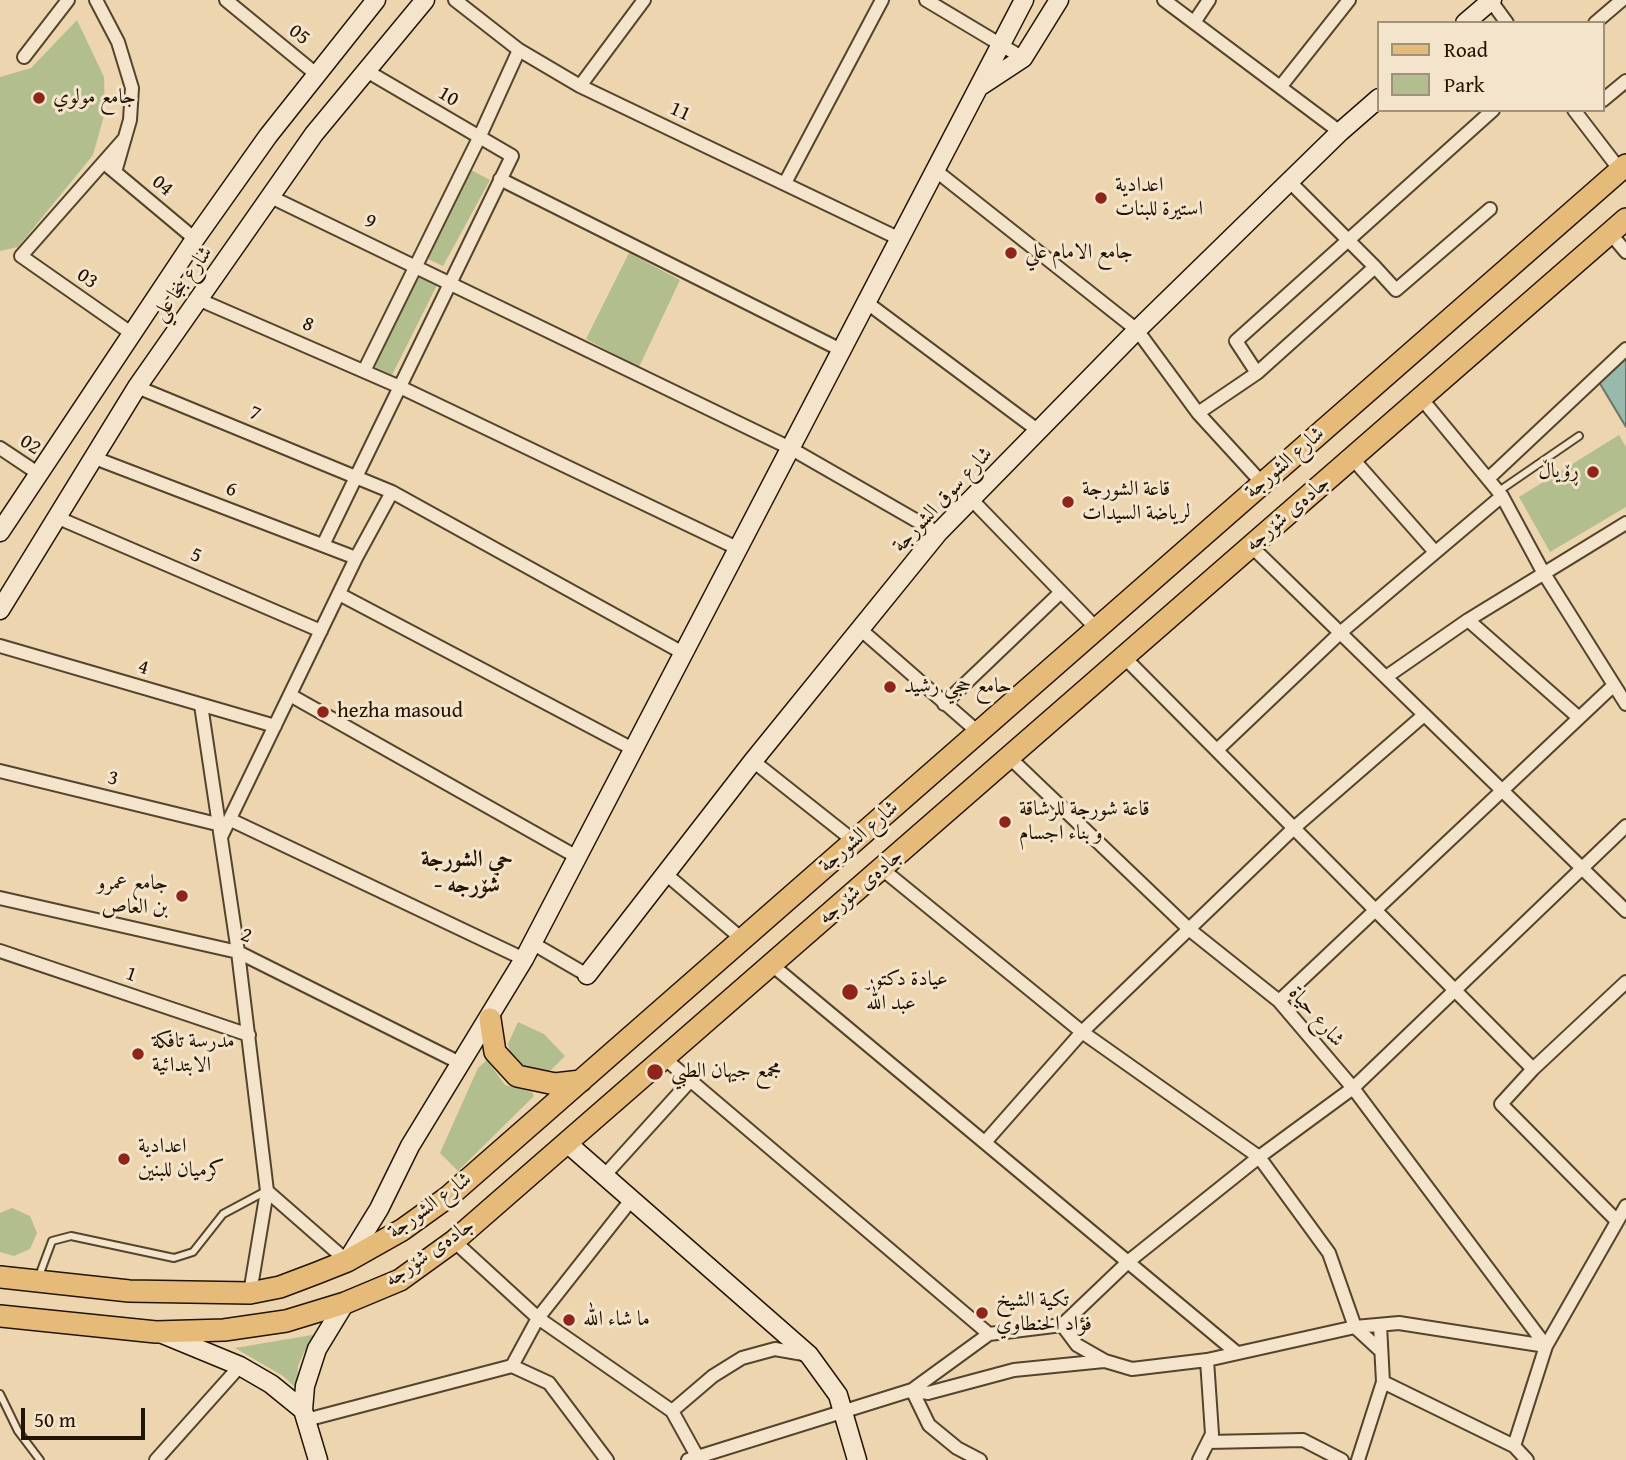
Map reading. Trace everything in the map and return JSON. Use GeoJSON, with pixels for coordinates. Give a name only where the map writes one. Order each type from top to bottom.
{"type":"FeatureCollection","features":[{"type":"Feature","properties":{"kind":"main road","name":"شارع الشورجة"},"geometry":{"type":"LineString","coordinates":[[0,1277],[129,1291],[250,1293],[280,1287],[347,1261],[402,1230],[448,1197],[1623,167]]}},
{"type":"Feature","properties":{"kind":"main road","name":"جادەی شۆرجە"},"geometry":{"type":"LineString","coordinates":[[0,1316],[156,1332],[224,1330],[286,1321],[345,1303],[400,1280],[454,1241],[1618,226]]}},
{"type":"Feature","properties":{"kind":"main road"},"geometry":{"type":"LineString","coordinates":[[742,939],[772,965]]}},
{"type":"Feature","properties":{"kind":"main road"},"geometry":{"type":"LineString","coordinates":[[490,1019],[495,1052],[517,1076],[537,1083],[581,1081]]}},
{"type":"Feature","properties":{"kind":"street"},"geometry":{"type":"LineString","coordinates":[[24,57],[68,0]]}},
{"type":"Feature","properties":{"kind":"street"},"geometry":{"type":"LineString","coordinates":[[96,0],[118,42],[132,88],[133,104],[125,138],[110,167]]}},
{"type":"Feature","properties":{"kind":"street","name":"05"},"geometry":{"type":"LineString","coordinates":[[226,0],[316,74]]}},
{"type":"Feature","properties":{"kind":"street","name":"شارع بنجا علي"},"geometry":{"type":"LineString","coordinates":[[0,531],[195,239],[268,136],[376,0]]}},
{"type":"Feature","properties":{"kind":"street","name":"شارع بنجا علي"},"geometry":{"type":"LineString","coordinates":[[0,610],[92,457],[138,387],[314,134],[425,0]]}},
{"type":"Feature","properties":{"kind":"street","name":"11"},"geometry":{"type":"LineString","coordinates":[[455,0],[519,50],[580,86],[900,239]]}},
{"type":"Feature","properties":{"kind":"street"},"geometry":{"type":"LineString","coordinates":[[580,86],[644,0]]}},
{"type":"Feature","properties":{"kind":"street"},"geometry":{"type":"LineString","coordinates":[[785,183],[882,0]]}},
{"type":"Feature","properties":{"kind":"street"},"geometry":{"type":"LineString","coordinates":[[926,0],[1023,58]]}},
{"type":"Feature","properties":{"kind":"street"},"geometry":{"type":"LineString","coordinates":[[267,1191],[347,1261],[460,1063],[490,1019],[528,951],[631,748],[739,549],[1024,0]]}},
{"type":"Feature","properties":{"kind":"street"},"geometry":{"type":"LineString","coordinates":[[982,85],[1023,58],[1059,0]]}},
{"type":"Feature","properties":{"kind":"street"},"geometry":{"type":"LineString","coordinates":[[1164,0],[1195,20],[1340,132]]}},
{"type":"Feature","properties":{"kind":"street"},"geometry":{"type":"LineString","coordinates":[[1195,20],[1209,0]]}},
{"type":"Feature","properties":{"kind":"street"},"geometry":{"type":"LineString","coordinates":[[1281,86],[1349,0]]}},
{"type":"Feature","properties":{"kind":"street"},"geometry":{"type":"LineString","coordinates":[[1467,21],[1491,0],[1506,21]]}},
{"type":"Feature","properties":{"kind":"street"},"geometry":{"type":"LineString","coordinates":[[1597,21],[1622,0]]}},
{"type":"Feature","properties":{"kind":"street"},"geometry":{"type":"LineString","coordinates":[[364,371],[479,138],[519,50]]}},
{"type":"Feature","properties":{"kind":"street","name":"10"},"geometry":{"type":"LineString","coordinates":[[365,70],[512,156],[500,179]]}},
{"type":"Feature","properties":{"kind":"street"},"geometry":{"type":"LineString","coordinates":[[1605,98],[1626,81]]}},
{"type":"Feature","properties":{"kind":"street","name":"شارع سوق الشورجة"},"geometry":{"type":"LineString","coordinates":[[587,975],[753,761],[938,533],[1138,330],[1340,132],[1378,99]]}},
{"type":"Feature","properties":{"kind":"street"},"geometry":{"type":"LineString","coordinates":[[1258,373],[1236,341],[1491,112]]}},
{"type":"Feature","properties":{"kind":"street"},"geometry":{"type":"LineString","coordinates":[[1582,113],[1623,167]]}},
{"type":"Feature","properties":{"kind":"street","name":"04"},"geometry":{"type":"LineString","coordinates":[[110,167],[195,239]]}},
{"type":"Feature","properties":{"kind":"street","name":"03"},"geometry":{"type":"LineString","coordinates":[[110,167],[21,256],[131,333]]}},
{"type":"Feature","properties":{"kind":"street"},"geometry":{"type":"LineString","coordinates":[[936,170],[1138,330],[1198,413],[1262,483]]}},
{"type":"Feature","properties":{"kind":"street"},"geometry":{"type":"LineString","coordinates":[[323,545],[359,477],[500,179],[841,350]]}},
{"type":"Feature","properties":{"kind":"street"},"geometry":{"type":"LineString","coordinates":[[1290,182],[1396,290],[1490,209]]}},
{"type":"Feature","properties":{"kind":"street","name":"9"},"geometry":{"type":"LineString","coordinates":[[272,198],[415,264],[790,448],[938,533]]}},
{"type":"Feature","properties":{"kind":"street"},"geometry":{"type":"LineString","coordinates":[[1618,226],[1626,252]]}},
{"type":"Feature","properties":{"kind":"street"},"geometry":{"type":"LineString","coordinates":[[1198,413],[1258,373],[1375,267]]}},
{"type":"Feature","properties":{"kind":"street","name":"8"},"geometry":{"type":"LineString","coordinates":[[200,300],[400,387],[739,549]]}},
{"type":"Feature","properties":{"kind":"street"},"geometry":{"type":"LineString","coordinates":[[866,302],[1040,432]]}},
{"type":"Feature","properties":{"kind":"street"},"geometry":{"type":"LineString","coordinates":[[1490,477],[1626,349]]}},
{"type":"Feature","properties":{"kind":"street","name":"7"},"geometry":{"type":"LineString","coordinates":[[138,387],[392,492],[683,653]]}},
{"type":"Feature","properties":{"kind":"street"},"geometry":{"type":"LineString","coordinates":[[1421,398],[1501,493],[1544,572],[1626,704]]}},
{"type":"Feature","properties":{"kind":"street","name":"02"},"geometry":{"type":"LineString","coordinates":[[0,448],[39,474]]}},
{"type":"Feature","properties":{"kind":"street","name":"6"},"geometry":{"type":"LineString","coordinates":[[92,457],[356,558]]}},
{"type":"Feature","properties":{"kind":"street"},"geometry":{"type":"LineString","coordinates":[[1352,458],[1435,552]]}},
{"type":"Feature","properties":{"kind":"street"},"geometry":{"type":"LineString","coordinates":[[220,829],[231,820],[356,558],[392,492]]}},
{"type":"Feature","properties":{"kind":"street"},"geometry":{"type":"LineString","coordinates":[[1217,750],[1340,633],[1501,493]]}},
{"type":"Feature","properties":{"kind":"street"},"geometry":{"type":"LineString","coordinates":[[972,500],[1096,628]]}},
{"type":"Feature","properties":{"kind":"street","name":"5"},"geometry":{"type":"LineString","coordinates":[[56,517],[321,631]]}},
{"type":"Feature","properties":{"kind":"street"},"geometry":{"type":"LineString","coordinates":[[1386,677],[1468,620],[1626,523]]}},
{"type":"Feature","properties":{"kind":"street"},"geometry":{"type":"LineString","coordinates":[[1251,546],[1626,911]]}},
{"type":"Feature","properties":{"kind":"street"},"geometry":{"type":"LineString","coordinates":[[944,704],[1061,592]]}},
{"type":"Feature","properties":{"kind":"street"},"geometry":{"type":"LineString","coordinates":[[339,594],[631,748]]}},
{"type":"Feature","properties":{"kind":"street"},"geometry":{"type":"LineString","coordinates":[[1468,620],[1578,716]]}},
{"type":"Feature","properties":{"kind":"street"},"geometry":{"type":"LineString","coordinates":[[860,629],[978,732]]}},
{"type":"Feature","properties":{"kind":"street","name":"4"},"geometry":{"type":"LineString","coordinates":[[0,646],[275,726]]}},
{"type":"Feature","properties":{"kind":"street"},"geometry":{"type":"LineString","coordinates":[[1124,657],[1533,1069]]}},
{"type":"Feature","properties":{"kind":"street"},"geometry":{"type":"LineString","coordinates":[[1279,1001],[1578,716],[1614,685]]}},
{"type":"Feature","properties":{"kind":"street"},"geometry":{"type":"LineString","coordinates":[[290,695],[577,857]]}},
{"type":"Feature","properties":{"kind":"street"},"geometry":{"type":"LineString","coordinates":[[201,705],[238,952],[267,1191],[250,1293]]}},
{"type":"Feature","properties":{"kind":"street"},"geometry":{"type":"LineString","coordinates":[[986,1142],[1082,1032],[1295,827],[1424,715]]}},
{"type":"Feature","properties":{"kind":"street","name":"شارع حياة"},"geometry":{"type":"LineString","coordinates":[[1010,757],[1191,930],[1279,1001],[1353,1088],[1546,1346]]}},
{"type":"Feature","properties":{"kind":"street"},"geometry":{"type":"LineString","coordinates":[[753,761],[854,841]]}},
{"type":"Feature","properties":{"kind":"street","name":"3"},"geometry":{"type":"LineString","coordinates":[[0,771],[220,829]]}},
{"type":"Feature","properties":{"kind":"street"},"geometry":{"type":"LineString","coordinates":[[231,820],[587,975]]}},
{"type":"Feature","properties":{"kind":"street"},"geometry":{"type":"LineString","coordinates":[[454,1241],[538,1318],[672,1411],[693,1459],[846,1413],[912,1390],[989,1334],[1062,1325],[1129,1261],[1259,1157],[1353,1088],[1626,826]]}},
{"type":"Feature","properties":{"kind":"street"},"geometry":{"type":"LineString","coordinates":[[881,869],[1082,1032],[1259,1157],[1329,1253],[1355,1327],[1381,1351]]}},
{"type":"Feature","properties":{"kind":"street"},"geometry":{"type":"LineString","coordinates":[[667,875],[742,939]]}},
{"type":"Feature","properties":{"kind":"street","name":"2"},"geometry":{"type":"LineString","coordinates":[[0,898],[238,952],[460,1063]]}},
{"type":"Feature","properties":{"kind":"street","name":"1"},"geometry":{"type":"LineString","coordinates":[[0,951],[249,1035]]}},
{"type":"Feature","properties":{"kind":"street"},"geometry":{"type":"LineString","coordinates":[[772,965],[1237,1353]]}},
{"type":"Feature","properties":{"kind":"street"},"geometry":{"type":"LineString","coordinates":[[1616,1221],[1501,1104],[1533,1069],[1626,982]]}},
{"type":"Feature","properties":{"kind":"street"},"geometry":{"type":"LineString","coordinates":[[664,1058],[989,1334]]}},
{"type":"Feature","properties":{"kind":"street"},"geometry":{"type":"LineString","coordinates":[[604,1176],[690,1081]]}},
{"type":"Feature","properties":{"kind":"street"},"geometry":{"type":"LineString","coordinates":[[567,1143],[809,1356],[831,1381],[846,1413],[857,1460]]}},
{"type":"Feature","properties":{"kind":"street"},"geometry":{"type":"LineString","coordinates":[[512,1366],[538,1318],[631,1200]]}},
{"type":"Feature","properties":{"kind":"street"},"geometry":{"type":"LineString","coordinates":[[1514,1446],[1546,1346],[1626,1206]]}},
{"type":"Feature","properties":{"kind":"street"},"geometry":{"type":"LineString","coordinates":[[318,1460],[305,1415],[308,1370],[327,1329],[345,1303]]}},
{"type":"Feature","properties":{"kind":"street"},"geometry":{"type":"LineString","coordinates":[[1062,1325],[1077,1345],[1105,1361],[1132,1369],[1207,1360],[1355,1327],[1399,1323],[1546,1346]]}},
{"type":"Feature","properties":{"kind":"street"},"geometry":{"type":"LineString","coordinates":[[1358,1460],[1383,1382],[1380,1325]]}},
{"type":"Feature","properties":{"kind":"street"},"geometry":{"type":"LineString","coordinates":[[156,1332],[240,1366],[271,1384],[305,1415]]}},
{"type":"Feature","properties":{"kind":"street"},"geometry":{"type":"LineString","coordinates":[[672,1411],[713,1376],[743,1358],[775,1349],[809,1356]]}},
{"type":"Feature","properties":{"kind":"street"},"geometry":{"type":"LineString","coordinates":[[1199,1460],[1212,1434],[1207,1360]]}},
{"type":"Feature","properties":{"kind":"street"},"geometry":{"type":"LineString","coordinates":[[912,1390],[928,1393],[1014,1370],[1105,1361]]}},
{"type":"Feature","properties":{"kind":"street"},"geometry":{"type":"LineString","coordinates":[[156,1460],[240,1366]]}},
{"type":"Feature","properties":{"kind":"street"},"geometry":{"type":"LineString","coordinates":[[305,1415],[512,1366],[549,1383],[607,1460]]}},
{"type":"Feature","properties":{"kind":"street"},"geometry":{"type":"LineString","coordinates":[[1383,1382],[1514,1446],[1527,1460]]}},
{"type":"Feature","properties":{"kind":"street"},"geometry":{"type":"LineString","coordinates":[[912,1390],[929,1425],[957,1448],[980,1460]]}},
{"type":"Feature","properties":{"kind":"street"},"geometry":{"type":"LineString","coordinates":[[1208,1442],[1303,1440],[1342,1460]]}},
{"type":"Feature","properties":{"kind":"lane"},"geometry":{"type":"LineString","coordinates":[[1501,493],[1579,436]]}},
{"type":"Feature","properties":{"kind":"lane"},"geometry":{"type":"LineString","coordinates":[[37,1281],[52,1241],[71,1236],[174,1258],[193,1252],[223,1214],[267,1191]]}},
{"type":"Feature","properties":{"kind":"lane"},"geometry":{"type":"LineString","coordinates":[[0,1394],[18,1431],[40,1460]]}},
{"type":"Feature","properties":{"kind":"green space"},"geometry":{"type":"Polygon","coordinates":[[[77,20],[104,77],[105,112],[93,155],[18,247],[0,251],[0,77],[31,68],[77,20]]]}},
{"type":"Feature","properties":{"kind":"green space"},"geometry":{"type":"Polygon","coordinates":[[[471,170],[490,180],[443,266],[426,258],[471,170]]]}},
{"type":"Feature","properties":{"kind":"green space"},"geometry":{"type":"Polygon","coordinates":[[[629,253],[680,280],[639,367],[586,339],[629,253]]]}},
{"type":"Feature","properties":{"kind":"green space"},"geometry":{"type":"Polygon","coordinates":[[[418,275],[437,285],[392,375],[375,367],[418,275]]]}},
{"type":"Feature","properties":{"kind":"green space","name":"ڕۆیاڵ"},"geometry":{"type":"Polygon","coordinates":[[[1619,435],[1626,447],[1626,507],[1550,552],[1519,497],[1619,435]]]}},
{"type":"Feature","properties":{"kind":"green space"},"geometry":{"type":"Polygon","coordinates":[[[518,1022],[544,1034],[565,1056],[547,1074],[529,1072],[511,1056],[508,1044],[518,1022]]]}},
{"type":"Feature","properties":{"kind":"green space"},"geometry":{"type":"Polygon","coordinates":[[[487,1060],[505,1085],[532,1092],[534,1096],[458,1171],[440,1153],[478,1068],[487,1060]]]}},
{"type":"Feature","properties":{"kind":"green space"},"geometry":{"type":"Polygon","coordinates":[[[12,1208],[30,1216],[37,1233],[30,1249],[14,1256],[0,1252],[0,1213],[12,1208]]]}},
{"type":"Feature","properties":{"kind":"green space"},"geometry":{"type":"Polygon","coordinates":[[[318,1334],[304,1352],[298,1366],[297,1389],[283,1376],[235,1348],[318,1334]]]}},
{"type":"Feature","properties":{"kind":"shaded area"},"geometry":{"type":"Polygon","coordinates":[[[1626,356],[1626,427],[1599,382],[1626,356]]]}},
{"type":"Feature","properties":{"kind":"place","name":"جامع مولوي"},"geometry":{"type":"Point","coordinates":[39,98]}},
{"type":"Feature","properties":{"kind":"place","name":"اعدادية استيرة للبنات"},"geometry":{"type":"Point","coordinates":[1101,198]}},
{"type":"Feature","properties":{"kind":"place","name":"جامع الامام علي"},"geometry":{"type":"Point","coordinates":[1011,253]}},
{"type":"Feature","properties":{"kind":"place","name":"ڕۆیاڵ"},"geometry":{"type":"Point","coordinates":[1593,472]}},
{"type":"Feature","properties":{"kind":"place","name":"قاعة الشورجة لرياضة السيدات"},"geometry":{"type":"Point","coordinates":[1068,502]}},
{"type":"Feature","properties":{"kind":"place","name":"حامع حجي رشيد"},"geometry":{"type":"Point","coordinates":[890,687]}},
{"type":"Feature","properties":{"kind":"place","name":"hezha masoud"},"geometry":{"type":"Point","coordinates":[323,712]}},
{"type":"Feature","properties":{"kind":"place","name":"قاعة شورجة للرشاقة و بناء اجسام"},"geometry":{"type":"Point","coordinates":[1005,822]}},
{"type":"Feature","properties":{"kind":"place","name":"جامع عمرو بن العاص"},"geometry":{"type":"Point","coordinates":[182,896]}},
{"type":"Feature","properties":{"kind":"place","name":"عيادة دكتور عبد الله"},"geometry":{"type":"Point","coordinates":[850,992]}},
{"type":"Feature","properties":{"kind":"place","name":"مدرسة تافكة الابتدائية"},"geometry":{"type":"Point","coordinates":[138,1054]}},
{"type":"Feature","properties":{"kind":"place","name":"مجمع جيهان الطبي"},"geometry":{"type":"Point","coordinates":[655,1072]}},
{"type":"Feature","properties":{"kind":"place","name":"اعدادية كرميان للبنين"},"geometry":{"type":"Point","coordinates":[124,1159]}},
{"type":"Feature","properties":{"kind":"place","name":"تكية الشيخ فؤاد الحنطاوي"},"geometry":{"type":"Point","coordinates":[982,1313]}},
{"type":"Feature","properties":{"kind":"place","name":"ما شاء الله"},"geometry":{"type":"Point","coordinates":[569,1320]}},
{"type":"Feature","properties":{"kind":"district","name":"حي الشورجة - شۆرجە"},"geometry":{"type":"Point","coordinates":[467,873]}}]}
